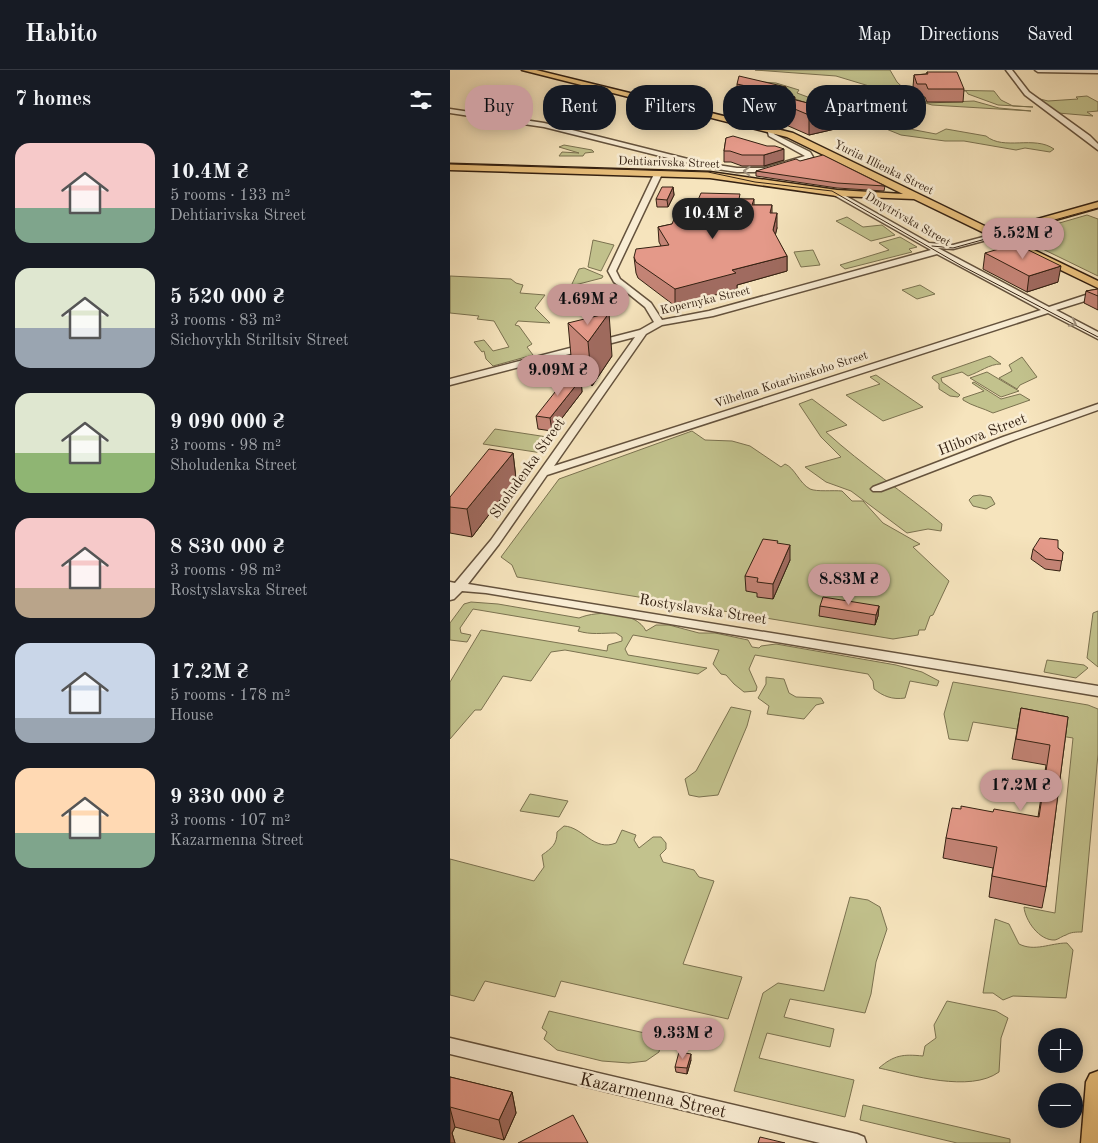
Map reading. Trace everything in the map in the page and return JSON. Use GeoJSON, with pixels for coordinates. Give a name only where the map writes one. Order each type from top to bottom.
{"type":"FeatureCollection","features":[{"type":"Feature","properties":{"kind":"main road","name":"Yuriia Illienka Street"},"geometry":{"type":"LineString","coordinates":[[526,70],[723,118]]}},
{"type":"Feature","properties":{"kind":"main road","name":"Yuriia Illienka Street"},"geometry":{"type":"LineString","coordinates":[[773,130],[808,143],[1098,285]]}},
{"type":"Feature","properties":{"kind":"main road","name":"Dehtiarivska Street"},"geometry":{"type":"LineString","coordinates":[[450,168],[658,174],[703,170],[837,193],[916,197]]}},
{"type":"Feature","properties":{"kind":"main road"},"geometry":{"type":"LineString","coordinates":[[996,235],[1003,231],[1098,206]]}},
{"type":"Feature","properties":{"kind":"main road"},"geometry":{"type":"LineString","coordinates":[[996,235],[1098,210]]}},
{"type":"Feature","properties":{"kind":"main road"},"geometry":{"type":"LineString","coordinates":[[1094,1143],[1098,1082]]}},
{"type":"Feature","properties":{"kind":"street"},"geometry":{"type":"LineString","coordinates":[[1009,70],[1015,81],[1035,100],[1098,148]]}},
{"type":"Feature","properties":{"kind":"street"},"geometry":{"type":"LineString","coordinates":[[1038,70],[1098,71]]}},
{"type":"Feature","properties":{"kind":"street"},"geometry":{"type":"LineString","coordinates":[[450,111],[544,125],[606,139],[703,170],[758,171],[808,157],[808,153],[771,135],[770,130]]}},
{"type":"Feature","properties":{"kind":"street"},"geometry":{"type":"LineString","coordinates":[[658,174],[612,271],[617,280],[648,305],[659,323]]}},
{"type":"Feature","properties":{"kind":"street","name":"Dmytrivska Street"},"geometry":{"type":"LineString","coordinates":[[837,193],[963,266],[1098,336]]}},
{"type":"Feature","properties":{"kind":"street"},"geometry":{"type":"LineString","coordinates":[[922,242],[945,247],[996,235]]}},
{"type":"Feature","properties":{"kind":"street"},"geometry":{"type":"LineString","coordinates":[[963,266],[958,257],[958,252],[964,246],[974,241]]}},
{"type":"Feature","properties":{"kind":"street","name":"Kopernyka Street"},"geometry":{"type":"LineString","coordinates":[[450,382],[643,332],[659,323],[710,314],[938,251]]}},
{"type":"Feature","properties":{"kind":"street","name":"Vilhelma Kotarbinskoho Street"},"geometry":{"type":"LineString","coordinates":[[544,473],[1098,294]]}},
{"type":"Feature","properties":{"kind":"street","name":"Sholudenka Street"},"geometry":{"type":"LineString","coordinates":[[453,590],[495,542],[643,332]]}},
{"type":"Feature","properties":{"kind":"street","name":"Hlibova Street"},"geometry":{"type":"LineString","coordinates":[[877,489],[1007,439],[1098,407]]}},
{"type":"Feature","properties":{"kind":"street","name":"Rostyslavska Street"},"geometry":{"type":"LineString","coordinates":[[453,590],[486,589],[1098,691]]}},
{"type":"Feature","properties":{"kind":"street","name":"Kazarmenna Street"},"geometry":{"type":"LineString","coordinates":[[450,1046],[856,1143]]}},
{"type":"Feature","properties":{"kind":"green space"},"geometry":{"type":"Polygon","coordinates":[[[755,70],[890,70],[900,85],[866,85],[836,76],[755,70]]]}},
{"type":"Feature","properties":{"kind":"green space"},"geometry":{"type":"Polygon","coordinates":[[[747,81],[783,85],[764,85],[747,81]]]}},
{"type":"Feature","properties":{"kind":"green space"},"geometry":{"type":"Polygon","coordinates":[[[796,89],[799,90],[797,93],[806,96],[806,103],[796,99],[796,89]]]}},
{"type":"Feature","properties":{"kind":"green space"},"geometry":{"type":"Polygon","coordinates":[[[940,90],[994,91],[1001,100],[1013,106],[998,105],[968,94],[966,91],[940,90]]]}},
{"type":"Feature","properties":{"kind":"green space"},"geometry":{"type":"Polygon","coordinates":[[[1087,96],[1098,102],[1098,111],[1087,112],[1093,116],[1058,113],[1040,99],[1048,101],[1078,99],[1076,97],[1087,96]]]}},
{"type":"Feature","properties":{"kind":"green space"},"geometry":{"type":"Polygon","coordinates":[[[974,101],[999,108],[1031,111],[932,105],[926,102],[974,101]]]}},
{"type":"Feature","properties":{"kind":"green space"},"geometry":{"type":"Polygon","coordinates":[[[946,129],[986,136],[1001,142],[1037,143],[1054,149],[1050,152],[1025,148],[1016,150],[964,141],[945,141],[901,135],[889,130],[915,130],[936,134],[946,129]]]}},
{"type":"Feature","properties":{"kind":"green space"},"geometry":{"type":"Polygon","coordinates":[[[564,145],[594,152],[585,153],[583,156],[559,156],[562,152],[579,153],[559,147],[564,145]]]}},
{"type":"Feature","properties":{"kind":"green space"},"geometry":{"type":"Polygon","coordinates":[[[1087,215],[1098,219],[1098,276],[1018,237],[1018,235],[1087,215]]]}},
{"type":"Feature","properties":{"kind":"green space"},"geometry":{"type":"Polygon","coordinates":[[[847,217],[863,227],[882,225],[895,235],[871,241],[836,221],[847,217]]]}},
{"type":"Feature","properties":{"kind":"green space"},"geometry":{"type":"Polygon","coordinates":[[[900,237],[917,247],[909,249],[912,252],[845,269],[840,265],[889,250],[879,243],[900,237]]]}},
{"type":"Feature","properties":{"kind":"green space"},"geometry":{"type":"Polygon","coordinates":[[[593,240],[614,245],[601,271],[588,267],[593,240]]]}},
{"type":"Feature","properties":{"kind":"green space"},"geometry":{"type":"Polygon","coordinates":[[[813,250],[820,265],[801,267],[794,252],[813,250]]]}},
{"type":"Feature","properties":{"kind":"green space"},"geometry":{"type":"Polygon","coordinates":[[[584,268],[603,276],[602,278],[571,286],[579,269],[584,268]]]}},
{"type":"Feature","properties":{"kind":"green space"},"geometry":{"type":"Polygon","coordinates":[[[450,276],[511,279],[523,285],[520,293],[545,295],[535,308],[550,323],[518,321],[515,325],[519,326],[532,344],[527,347],[533,355],[493,366],[486,359],[484,351],[482,352],[474,342],[484,340],[493,351],[509,347],[494,321],[477,319],[479,316],[450,313],[450,276]]]}},
{"type":"Feature","properties":{"kind":"green space"},"geometry":{"type":"Polygon","coordinates":[[[920,285],[935,294],[917,299],[902,290],[920,285]]]}},
{"type":"Feature","properties":{"kind":"green space"},"geometry":{"type":"Polygon","coordinates":[[[990,356],[1001,364],[988,367],[968,376],[962,372],[941,378],[942,382],[960,395],[958,397],[950,396],[939,389],[939,384],[932,378],[933,376],[990,356]]]}},
{"type":"Feature","properties":{"kind":"green space"},"geometry":{"type":"Polygon","coordinates":[[[1022,357],[1037,377],[1020,385],[1017,389],[999,378],[1012,371],[1009,365],[1022,357]]]}},
{"type":"Feature","properties":{"kind":"green space"},"geometry":{"type":"Polygon","coordinates":[[[987,372],[1019,391],[1001,397],[970,378],[987,372]]]}},
{"type":"Feature","properties":{"kind":"green space"},"geometry":{"type":"Polygon","coordinates":[[[876,375],[923,407],[883,421],[846,395],[880,384],[870,377],[876,375]]]}},
{"type":"Feature","properties":{"kind":"green space"},"geometry":{"type":"Polygon","coordinates":[[[974,382],[1001,399],[1020,394],[1030,400],[993,413],[963,400],[963,398],[984,391],[972,383],[974,382]]]}},
{"type":"Feature","properties":{"kind":"green space"},"geometry":{"type":"Polygon","coordinates":[[[812,399],[847,425],[826,432],[942,524],[941,531],[928,529],[907,533],[851,491],[826,482],[805,467],[841,457],[821,437],[799,404],[812,399]]]}},
{"type":"Feature","properties":{"kind":"green space"},"geometry":{"type":"Polygon","coordinates":[[[495,429],[554,438],[542,453],[483,444],[495,429]]]}},
{"type":"Feature","properties":{"kind":"green space"},"geometry":{"type":"Polygon","coordinates":[[[692,431],[705,440],[732,441],[750,446],[781,467],[785,464],[788,466],[810,489],[842,491],[852,501],[863,501],[883,523],[920,544],[913,547],[949,581],[933,615],[930,616],[925,630],[919,630],[918,635],[893,639],[517,577],[512,565],[501,557],[559,479],[692,431]]]}},
{"type":"Feature","properties":{"kind":"green space"},"geometry":{"type":"Polygon","coordinates":[[[973,496],[991,497],[995,504],[986,509],[973,506],[969,500],[973,496]]]}},
{"type":"Feature","properties":{"kind":"green space"},"geometry":{"type":"Polygon","coordinates":[[[471,602],[498,604],[579,618],[596,614],[616,614],[634,619],[646,631],[656,625],[669,625],[699,633],[715,633],[748,640],[752,647],[759,648],[776,644],[896,665],[922,672],[939,681],[937,686],[910,681],[905,698],[892,698],[874,689],[873,681],[868,674],[755,655],[749,669],[757,687],[756,691],[744,692],[726,675],[721,674],[713,664],[719,650],[633,635],[625,649],[628,655],[707,668],[698,674],[565,650],[551,652],[531,681],[503,676],[481,710],[475,710],[450,739],[450,682],[481,630],[607,651],[608,645],[622,641],[622,637],[616,633],[597,634],[583,632],[578,631],[580,627],[473,609],[460,628],[461,633],[471,635],[467,642],[450,640],[450,623],[464,604],[471,602]]]}},
{"type":"Feature","properties":{"kind":"green space"},"geometry":{"type":"Polygon","coordinates":[[[1098,611],[1098,667],[1087,658],[1093,613],[1098,611]]]}},
{"type":"Feature","properties":{"kind":"green space"},"geometry":{"type":"Polygon","coordinates":[[[1047,660],[1084,665],[1088,668],[1076,678],[1044,672],[1047,660]]]}},
{"type":"Feature","properties":{"kind":"green space"},"geometry":{"type":"Polygon","coordinates":[[[766,677],[784,679],[789,693],[796,697],[821,698],[824,703],[816,705],[804,719],[767,714],[769,706],[758,698],[766,684],[766,677]]]}},
{"type":"Feature","properties":{"kind":"green space"},"geometry":{"type":"Polygon","coordinates":[[[953,682],[1088,705],[1098,709],[1098,754],[1082,932],[1070,933],[1055,940],[1044,937],[1030,923],[1024,907],[1055,913],[1073,738],[973,722],[968,741],[949,739],[944,714],[953,682]]]}},
{"type":"Feature","properties":{"kind":"green space"},"geometry":{"type":"Polygon","coordinates":[[[731,707],[751,711],[747,726],[718,795],[699,797],[689,795],[685,779],[696,771],[731,707]]]}},
{"type":"Feature","properties":{"kind":"green space"},"geometry":{"type":"Polygon","coordinates":[[[530,794],[568,801],[559,817],[520,811],[530,794]]]}},
{"type":"Feature","properties":{"kind":"green space"},"geometry":{"type":"Polygon","coordinates":[[[564,826],[577,830],[595,842],[608,845],[616,843],[622,830],[636,835],[634,840],[639,848],[653,837],[661,837],[666,843],[666,849],[660,855],[663,862],[694,870],[699,877],[714,881],[683,964],[742,977],[728,1019],[561,981],[555,997],[485,981],[474,1001],[450,995],[450,859],[534,881],[544,867],[542,855],[553,845],[557,832],[564,826]]]}},
{"type":"Feature","properties":{"kind":"green space"},"geometry":{"type":"Polygon","coordinates":[[[850,897],[868,900],[880,907],[887,929],[876,962],[871,994],[865,1013],[790,999],[784,1017],[834,1029],[830,1047],[767,1033],[759,1058],[854,1080],[845,1117],[734,1091],[763,993],[778,983],[824,991],[850,897]]]}},
{"type":"Feature","properties":{"kind":"green space"},"geometry":{"type":"Polygon","coordinates":[[[995,919],[1009,924],[1019,944],[1025,946],[1037,947],[1067,943],[1073,950],[1066,998],[1013,996],[1003,1000],[993,993],[983,993],[995,919]]]}},
{"type":"Feature","properties":{"kind":"green space"},"geometry":{"type":"Polygon","coordinates":[[[947,1001],[996,1011],[1008,1018],[1001,1038],[999,1072],[987,1078],[957,1082],[923,1078],[879,1068],[889,1060],[899,1056],[923,1056],[925,1046],[936,1038],[934,1025],[947,1001]]]}},
{"type":"Feature","properties":{"kind":"green space"},"geometry":{"type":"Polygon","coordinates":[[[549,1011],[662,1037],[659,1052],[646,1061],[629,1063],[602,1061],[557,1050],[544,1039],[547,1032],[542,1028],[549,1011]]]}},
{"type":"Feature","properties":{"kind":"green space"},"geometry":{"type":"Polygon","coordinates":[[[863,1105],[1010,1139],[1010,1143],[957,1143],[860,1120],[863,1105]]]}},
{"type":"Feature","properties":{"kind":"building"},"geometry":{"type":"Polygon","coordinates":[[[927,72],[957,72],[964,89],[928,89],[926,84],[917,84],[914,75],[928,74],[927,72]]]}},
{"type":"Feature","properties":{"kind":"building"},"geometry":{"type":"Polygon","coordinates":[[[739,76],[777,85],[742,85],[737,84],[739,76]]]}},
{"type":"Feature","properties":{"kind":"building"},"geometry":{"type":"Polygon","coordinates":[[[796,100],[806,103],[806,114],[796,110],[796,100]]]}},
{"type":"Feature","properties":{"kind":"building"},"geometry":{"type":"Polygon","coordinates":[[[733,136],[784,149],[764,155],[742,155],[724,151],[726,138],[733,136]]]}},
{"type":"Feature","properties":{"kind":"building"},"geometry":{"type":"Polygon","coordinates":[[[823,155],[885,186],[837,183],[756,171],[796,159],[800,161],[823,155]]]}},
{"type":"Feature","properties":{"kind":"building"},"geometry":{"type":"Polygon","coordinates":[[[662,187],[673,187],[667,200],[656,199],[662,187]]]}},
{"type":"Feature","properties":{"kind":"building"},"geometry":{"type":"Polygon","coordinates":[[[701,193],[740,194],[739,199],[754,199],[752,205],[772,205],[770,213],[777,213],[773,230],[787,256],[732,270],[736,273],[675,289],[636,262],[634,257],[636,249],[669,245],[658,227],[672,224],[682,200],[698,200],[701,193]]]}},
{"type":"Feature","properties":{"kind":"building"},"geometry":{"type":"Polygon","coordinates":[[[1016,244],[1061,266],[1029,276],[985,253],[1016,244]]]}},
{"type":"Feature","properties":{"kind":"building"},"geometry":{"type":"Polygon","coordinates":[[[1098,289],[1098,296],[1086,291],[1098,289]]]}},
{"type":"Feature","properties":{"kind":"building"},"geometry":{"type":"Polygon","coordinates":[[[609,313],[588,342],[568,323],[609,313]]]}},
{"type":"Feature","properties":{"kind":"building"},"geometry":{"type":"Polygon","coordinates":[[[567,377],[581,379],[550,418],[536,416],[567,377]]]}},
{"type":"Feature","properties":{"kind":"building"},"geometry":{"type":"Polygon","coordinates":[[[489,449],[513,453],[467,509],[450,507],[450,497],[489,449]]]}},
{"type":"Feature","properties":{"kind":"building"},"geometry":{"type":"Polygon","coordinates":[[[1040,538],[1058,540],[1058,548],[1063,552],[1062,561],[1046,559],[1033,549],[1040,538]]]}},
{"type":"Feature","properties":{"kind":"building"},"geometry":{"type":"Polygon","coordinates":[[[763,539],[790,545],[773,584],[757,582],[758,578],[745,576],[763,539]]]}},
{"type":"Feature","properties":{"kind":"building"},"geometry":{"type":"Polygon","coordinates":[[[823,597],[879,606],[876,615],[820,606],[823,597]]]}},
{"type":"Feature","properties":{"kind":"building"},"geometry":{"type":"Polygon","coordinates":[[[1021,708],[1068,717],[1046,887],[992,876],[997,847],[946,838],[952,808],[961,809],[961,806],[993,812],[994,809],[1039,817],[1050,745],[1016,739],[1021,708]]]}},
{"type":"Feature","properties":{"kind":"building"},"geometry":{"type":"Polygon","coordinates":[[[679,1052],[691,1054],[687,1068],[675,1067],[679,1052]]]}},
{"type":"Feature","properties":{"kind":"building"},"geometry":{"type":"Polygon","coordinates":[[[450,1077],[512,1092],[499,1120],[450,1107],[450,1077]]]}},
{"type":"Feature","properties":{"kind":"building"},"geometry":{"type":"Polygon","coordinates":[[[573,1115],[588,1143],[518,1143],[573,1115]]]}},
{"type":"Feature","properties":{"kind":"building"},"geometry":{"type":"Polygon","coordinates":[[[760,1137],[785,1143],[758,1143],[760,1137]]]}},
{"type":"Feature","properties":{"kind":"tram line"},"geometry":{"type":"LineString","coordinates":[[450,164],[708,172],[755,182],[832,191],[962,266],[1098,337]]}},
{"type":"Feature","properties":{"kind":"tram line"},"geometry":{"type":"LineString","coordinates":[[932,246],[953,248],[1098,208]]}}]}
